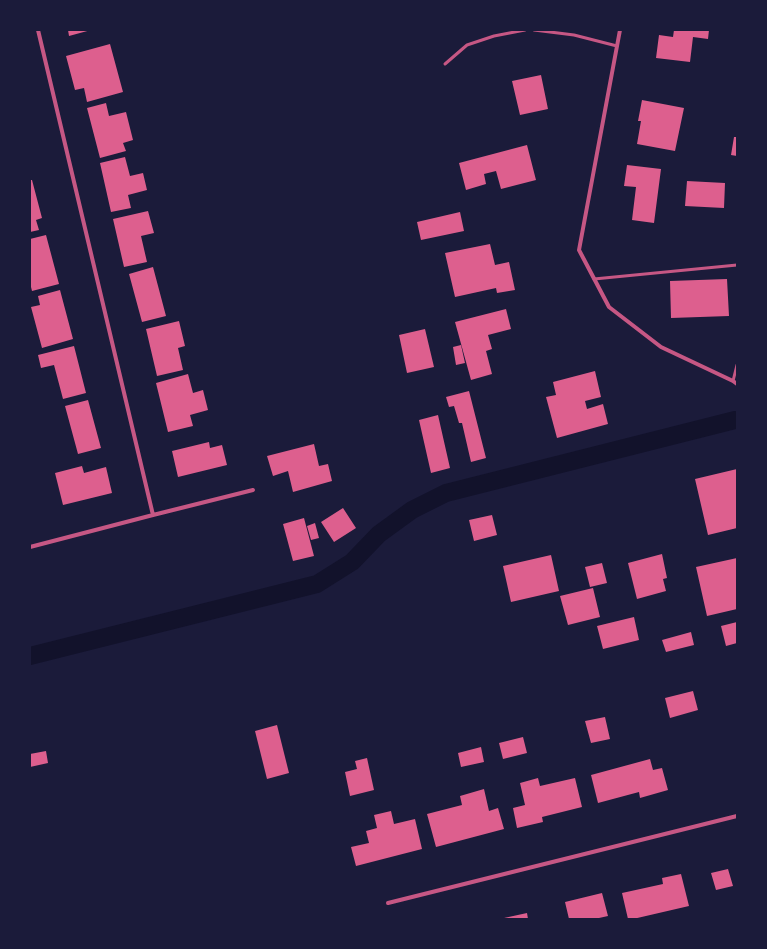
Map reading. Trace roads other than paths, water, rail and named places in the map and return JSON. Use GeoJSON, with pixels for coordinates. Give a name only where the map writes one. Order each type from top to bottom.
{"type":"FeatureCollection","features":[{"type":"Feature","properties":{"kind":"street"},"geometry":{"type":"LineString","coordinates":[[38,30],[153,515]]}},
{"type":"Feature","properties":{"kind":"street"},"geometry":{"type":"LineString","coordinates":[[620,30],[579,250],[609,307],[661,347],[735,383]]}},
{"type":"Feature","properties":{"kind":"street"},"geometry":{"type":"LineString","coordinates":[[30,547],[253,490]]}},
{"type":"Feature","properties":{"kind":"street"},"geometry":{"type":"LineString","coordinates":[[388,902],[737,816]]}},
{"type":"Feature","properties":{"kind":"lane"},"geometry":{"type":"LineString","coordinates":[[445,64],[467,45],[494,36],[525,30]]}},
{"type":"Feature","properties":{"kind":"lane"},"geometry":{"type":"LineString","coordinates":[[534,30],[574,34],[617,46]]}},
{"type":"Feature","properties":{"kind":"lane"},"geometry":{"type":"LineString","coordinates":[[594,279],[737,265]]}},
{"type":"Feature","properties":{"kind":"lane"},"geometry":{"type":"LineString","coordinates":[[735,383],[737,365]]}},
{"type":"Feature","properties":{"kind":"waterway"},"geometry":{"type":"LineString","coordinates":[[30,656],[317,584],[352,562],[379,534],[412,510],[446,493],[735,420]]}}]}
